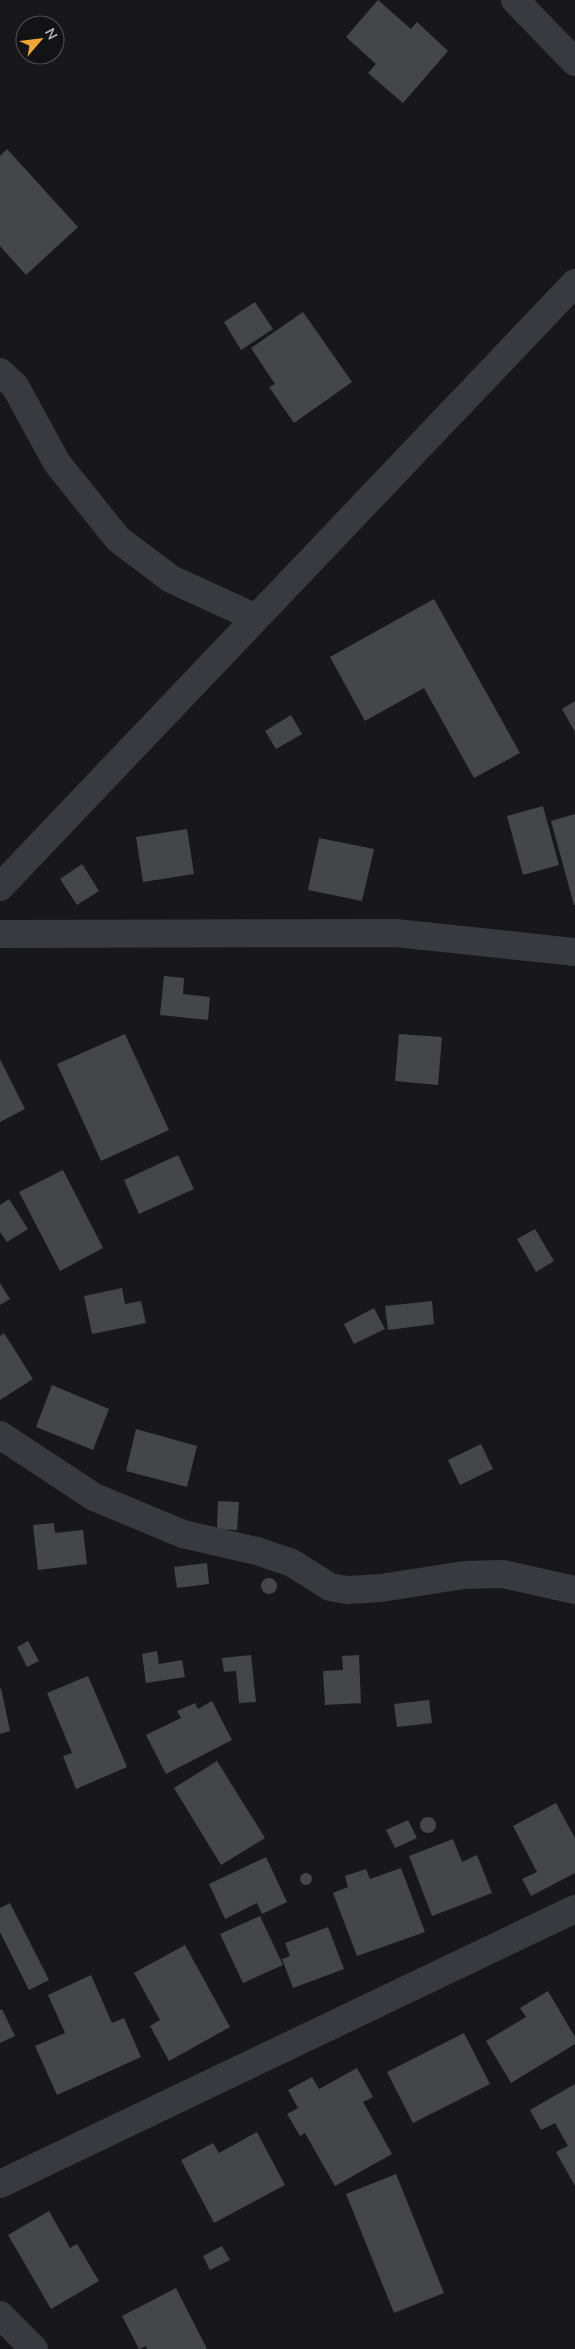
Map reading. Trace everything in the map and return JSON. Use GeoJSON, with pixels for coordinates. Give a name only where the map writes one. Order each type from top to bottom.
{"type":"FeatureCollection","features":[{"type":"Feature","properties":{"kind":"street"},"geometry":{"type":"LineString","coordinates":[[515,0],[575,62]]}},
{"type":"Feature","properties":{"kind":"street"},"geometry":{"type":"LineString","coordinates":[[0,888],[575,283]]}},
{"type":"Feature","properties":{"kind":"street"},"geometry":{"type":"LineString","coordinates":[[0,372],[15,386],[58,463],[118,539],[171,579],[256,618]]}},
{"type":"Feature","properties":{"kind":"street"},"geometry":{"type":"LineString","coordinates":[[0,934],[396,933],[575,952]]}},
{"type":"Feature","properties":{"kind":"street"},"geometry":{"type":"LineString","coordinates":[[0,1435],[94,1497],[182,1534],[257,1551],[292,1563],[330,1587],[347,1590],[381,1588],[464,1575],[503,1574],[575,1590]]}},
{"type":"Feature","properties":{"kind":"street"},"geometry":{"type":"LineString","coordinates":[[0,2184],[575,1909]]}},
{"type":"Feature","properties":{"kind":"street"},"geometry":{"type":"LineString","coordinates":[[0,2315],[34,2349]]}},
{"type":"Feature","properties":{"kind":"building"},"geometry":{"type":"Polygon","coordinates":[[[378,0],[411,29],[417,22],[448,51],[403,103],[368,73],[376,64],[346,37],[378,0]]]}},
{"type":"Feature","properties":{"kind":"building"},"geometry":{"type":"Polygon","coordinates":[[[7,149],[78,227],[26,275],[0,246],[0,156],[7,149]]]}},
{"type":"Feature","properties":{"kind":"building"},"geometry":{"type":"Polygon","coordinates":[[[255,302],[273,329],[241,350],[224,322],[255,302]]]}},
{"type":"Feature","properties":{"kind":"building"},"geometry":{"type":"Polygon","coordinates":[[[303,312],[352,382],[294,423],[269,387],[275,384],[251,348],[303,312]]]}},
{"type":"Feature","properties":{"kind":"building"},"geometry":{"type":"Polygon","coordinates":[[[434,599],[520,753],[474,778],[424,688],[365,721],[330,657],[434,599]]]}},
{"type":"Feature","properties":{"kind":"building"},"geometry":{"type":"Polygon","coordinates":[[[575,701],[575,732],[562,709],[575,701]]]}},
{"type":"Feature","properties":{"kind":"building"},"geometry":{"type":"Polygon","coordinates":[[[291,715],[302,734],[276,749],[265,731],[291,715]]]}},
{"type":"Feature","properties":{"kind":"building"},"geometry":{"type":"Polygon","coordinates":[[[543,806],[559,865],[523,875],[507,816],[543,806]]]}},
{"type":"Feature","properties":{"kind":"building"},"geometry":{"type":"Polygon","coordinates":[[[575,814],[575,905],[574,905],[551,821],[575,814]]]}},
{"type":"Feature","properties":{"kind":"building"},"geometry":{"type":"Polygon","coordinates":[[[187,829],[194,874],[143,882],[136,837],[187,829]]]}},
{"type":"Feature","properties":{"kind":"building"},"geometry":{"type":"Polygon","coordinates":[[[319,838],[374,849],[362,901],[308,890],[319,838]]]}},
{"type":"Feature","properties":{"kind":"building"},"geometry":{"type":"Polygon","coordinates":[[[82,864],[99,891],[77,905],[60,879],[82,864]]]}},
{"type":"Feature","properties":{"kind":"building"},"geometry":{"type":"Polygon","coordinates":[[[164,976],[184,978],[183,994],[210,997],[208,1020],[160,1015],[164,976]]]}},
{"type":"Feature","properties":{"kind":"building"},"geometry":{"type":"Polygon","coordinates":[[[125,1034],[169,1130],[101,1161],[57,1064],[125,1034]]]}},
{"type":"Feature","properties":{"kind":"building"},"geometry":{"type":"Polygon","coordinates":[[[399,1034],[442,1037],[438,1085],[395,1081],[399,1034]]]}},
{"type":"Feature","properties":{"kind":"building"},"geometry":{"type":"Polygon","coordinates":[[[0,1059],[25,1109],[0,1122],[0,1059]]]}},
{"type":"Feature","properties":{"kind":"building"},"geometry":{"type":"Polygon","coordinates":[[[178,1155],[194,1189],[139,1214],[124,1180],[178,1155]]]}},
{"type":"Feature","properties":{"kind":"building"},"geometry":{"type":"Polygon","coordinates":[[[63,1170],[103,1248],[60,1271],[19,1192],[63,1170]]]}},
{"type":"Feature","properties":{"kind":"building"},"geometry":{"type":"Polygon","coordinates":[[[9,1199],[28,1229],[7,1242],[0,1232],[0,1205],[9,1199]]]}},
{"type":"Feature","properties":{"kind":"building"},"geometry":{"type":"Polygon","coordinates":[[[535,1229],[554,1261],[536,1272],[517,1239],[535,1229]]]}},
{"type":"Feature","properties":{"kind":"building"},"geometry":{"type":"Polygon","coordinates":[[[0,1283],[10,1299],[0,1305],[0,1283]]]}},
{"type":"Feature","properties":{"kind":"building"},"geometry":{"type":"Polygon","coordinates":[[[122,1288],[125,1304],[141,1301],[146,1323],[92,1334],[84,1296],[122,1288]]]}},
{"type":"Feature","properties":{"kind":"building"},"geometry":{"type":"Polygon","coordinates":[[[432,1301],[434,1324],[388,1330],[385,1306],[432,1301]]]}},
{"type":"Feature","properties":{"kind":"building"},"geometry":{"type":"Polygon","coordinates":[[[374,1308],[385,1329],[354,1344],[344,1324],[374,1308]]]}},
{"type":"Feature","properties":{"kind":"building"},"geometry":{"type":"Polygon","coordinates":[[[4,1333],[33,1379],[0,1400],[0,1336],[4,1333]]]}},
{"type":"Feature","properties":{"kind":"building"},"geometry":{"type":"Polygon","coordinates":[[[52,1385],[109,1409],[93,1450],[36,1427],[52,1385]]]}},
{"type":"Feature","properties":{"kind":"building"},"geometry":{"type":"Polygon","coordinates":[[[136,1429],[197,1446],[187,1487],[126,1471],[136,1429]]]}},
{"type":"Feature","properties":{"kind":"building"},"geometry":{"type":"Polygon","coordinates":[[[481,1444],[493,1469],[460,1485],[448,1460],[481,1444]]]}},
{"type":"Feature","properties":{"kind":"building"},"geometry":{"type":"Polygon","coordinates":[[[218,1501],[239,1502],[237,1530],[217,1529],[218,1501]]]}},
{"type":"Feature","properties":{"kind":"building"},"geometry":{"type":"Polygon","coordinates":[[[54,1523],[55,1533],[83,1530],[87,1564],[38,1570],[33,1525],[54,1523]]]}},
{"type":"Feature","properties":{"kind":"building"},"geometry":{"type":"Polygon","coordinates":[[[207,1563],[209,1584],[177,1588],[174,1567],[207,1563]]]}},
{"type":"Feature","properties":{"kind":"building"},"geometry":{"type":"Polygon","coordinates":[[[269,1578],[275,1580],[277,1586],[275,1592],[269,1594],[263,1592],[261,1586],[263,1580],[269,1578]]]}},
{"type":"Feature","properties":{"kind":"building"},"geometry":{"type":"Polygon","coordinates":[[[28,1641],[39,1661],[27,1667],[17,1647],[28,1641]]]}},
{"type":"Feature","properties":{"kind":"building"},"geometry":{"type":"Polygon","coordinates":[[[157,1651],[159,1664],[182,1660],[185,1677],[146,1683],[142,1654],[157,1651]]]}},
{"type":"Feature","properties":{"kind":"building"},"geometry":{"type":"Polygon","coordinates":[[[251,1655],[256,1702],[239,1703],[236,1671],[224,1672],[222,1658],[251,1655]]]}},
{"type":"Feature","properties":{"kind":"building"},"geometry":{"type":"Polygon","coordinates":[[[359,1655],[361,1703],[325,1705],[323,1671],[343,1670],[342,1656],[359,1655]]]}},
{"type":"Feature","properties":{"kind":"building"},"geometry":{"type":"Polygon","coordinates":[[[88,1676],[127,1767],[76,1789],[63,1756],[72,1753],[47,1693],[88,1676]]]}},
{"type":"Feature","properties":{"kind":"building"},"geometry":{"type":"Polygon","coordinates":[[[0,1689],[10,1731],[0,1734],[0,1689]]]}},
{"type":"Feature","properties":{"kind":"building"},"geometry":{"type":"Polygon","coordinates":[[[429,1700],[432,1723],[397,1727],[394,1704],[429,1700]]]}},
{"type":"Feature","properties":{"kind":"building"},"geometry":{"type":"Polygon","coordinates":[[[212,1701],[232,1740],[166,1774],[146,1735],[181,1718],[177,1711],[195,1703],[198,1709],[212,1701]]]}},
{"type":"Feature","properties":{"kind":"building"},"geometry":{"type":"Polygon","coordinates":[[[217,1761],[265,1838],[221,1865],[174,1788],[217,1761]]]}},
{"type":"Feature","properties":{"kind":"building"},"geometry":{"type":"Polygon","coordinates":[[[556,1803],[575,1838],[575,1873],[531,1896],[522,1879],[537,1872],[513,1826],[556,1803]]]}},
{"type":"Feature","properties":{"kind":"building"},"geometry":{"type":"Polygon","coordinates":[[[428,1817],[436,1825],[428,1833],[420,1825],[428,1817]]]}},
{"type":"Feature","properties":{"kind":"building"},"geometry":{"type":"Polygon","coordinates":[[[408,1820],[417,1838],[395,1848],[386,1830],[408,1820]]]}},
{"type":"Feature","properties":{"kind":"building"},"geometry":{"type":"Polygon","coordinates":[[[453,1839],[462,1862],[477,1855],[492,1893],[432,1916],[409,1856],[453,1839]]]}},
{"type":"Feature","properties":{"kind":"building"},"geometry":{"type":"Polygon","coordinates":[[[266,1857],[287,1902],[262,1914],[257,1903],[225,1919],[209,1884],[266,1857]]]}},
{"type":"Feature","properties":{"kind":"building"},"geometry":{"type":"Polygon","coordinates":[[[401,1868],[425,1932],[357,1956],[333,1893],[348,1887],[345,1876],[366,1869],[370,1879],[401,1868]]]}},
{"type":"Feature","properties":{"kind":"building"},"geometry":{"type":"Polygon","coordinates":[[[304,1873],[308,1873],[312,1879],[308,1885],[304,1885],[300,1881],[300,1877],[304,1873]]]}},
{"type":"Feature","properties":{"kind":"building"},"geometry":{"type":"Polygon","coordinates":[[[10,1903],[49,1980],[29,1990],[0,1932],[0,1908],[10,1903]]]}},
{"type":"Feature","properties":{"kind":"building"},"geometry":{"type":"Polygon","coordinates":[[[260,1916],[283,1965],[243,1983],[220,1934],[260,1916]]]}},
{"type":"Feature","properties":{"kind":"building"},"geometry":{"type":"Polygon","coordinates":[[[328,1927],[344,1969],[293,1988],[282,1959],[290,1956],[285,1943],[328,1927]]]}},
{"type":"Feature","properties":{"kind":"building"},"geometry":{"type":"Polygon","coordinates":[[[185,1945],[230,2027],[169,2061],[150,2026],[160,2020],[134,1973],[185,1945]]]}},
{"type":"Feature","properties":{"kind":"building"},"geometry":{"type":"Polygon","coordinates":[[[91,1975],[112,2023],[124,2018],[141,2057],[57,2095],[35,2046],[65,2033],[48,1995],[91,1975]]]}},
{"type":"Feature","properties":{"kind":"building"},"geometry":{"type":"Polygon","coordinates":[[[548,1991],[575,2037],[575,2044],[511,2083],[486,2041],[526,2017],[520,2008],[548,1991]]]}},
{"type":"Feature","properties":{"kind":"building"},"geometry":{"type":"Polygon","coordinates":[[[2,2009],[15,2036],[0,2043],[0,2010],[2,2009]]]}},
{"type":"Feature","properties":{"kind":"building"},"geometry":{"type":"Polygon","coordinates":[[[464,2033],[490,2084],[413,2123],[387,2072],[464,2033]]]}},
{"type":"Feature","properties":{"kind":"building"},"geometry":{"type":"Polygon","coordinates":[[[357,2068],[373,2097],[363,2102],[392,2154],[335,2186],[305,2133],[300,2136],[287,2114],[298,2108],[288,2090],[312,2077],[319,2089],[357,2068]]]}},
{"type":"Feature","properties":{"kind":"building"},"geometry":{"type":"Polygon","coordinates":[[[575,2084],[575,2186],[556,2152],[568,2146],[555,2123],[541,2130],[530,2110],[575,2084]]]}},
{"type":"Feature","properties":{"kind":"building"},"geometry":{"type":"Polygon","coordinates":[[[257,2132],[285,2185],[214,2223],[181,2160],[213,2143],[219,2153],[257,2132]]]}},
{"type":"Feature","properties":{"kind":"building"},"geometry":{"type":"Polygon","coordinates":[[[396,2174],[444,2293],[394,2313],[346,2194],[396,2174]]]}},
{"type":"Feature","properties":{"kind":"building"},"geometry":{"type":"Polygon","coordinates":[[[49,2211],[70,2248],[77,2244],[99,2281],[51,2309],[8,2235],[49,2211]]]}},
{"type":"Feature","properties":{"kind":"building"},"geometry":{"type":"Polygon","coordinates":[[[222,2246],[230,2260],[210,2270],[203,2256],[222,2246]]]}},
{"type":"Feature","properties":{"kind":"building"},"geometry":{"type":"Polygon","coordinates":[[[176,2288],[207,2349],[147,2349],[146,2346],[139,2349],[122,2316],[176,2288]]]}}]}
